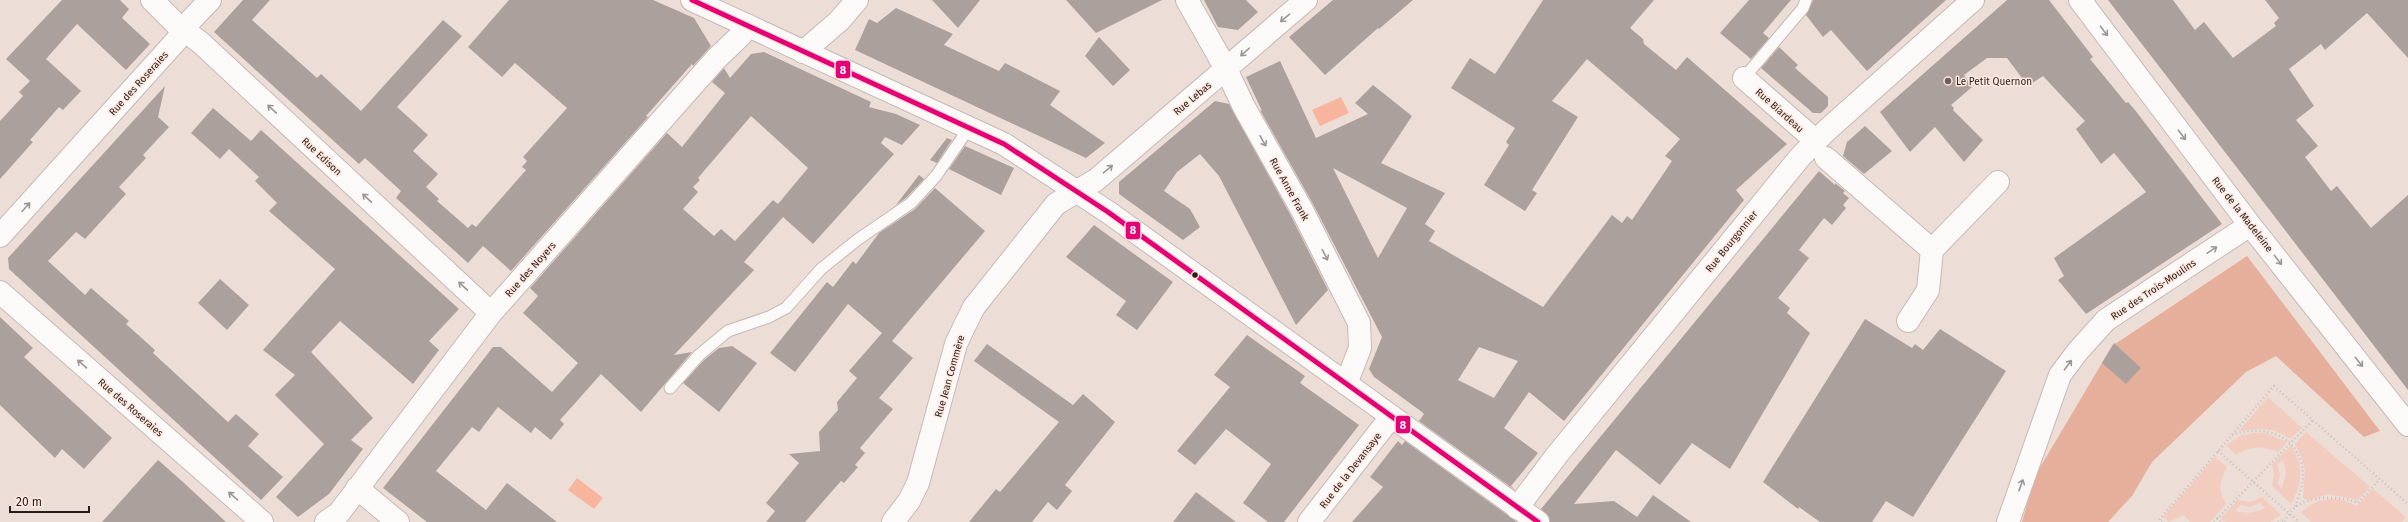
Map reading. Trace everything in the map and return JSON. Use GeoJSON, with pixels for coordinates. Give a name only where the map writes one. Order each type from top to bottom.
{"type":"FeatureCollection","features":[{"type":"Feature","properties":{"kind":"street","name":"Rue Edison"},"geometry":{"type":"LineString","coordinates":[[152,0],[491,313]]}},
{"type":"Feature","properties":{"kind":"street","name":"Rue des Roseraies"},"geometry":{"type":"LineString","coordinates":[[0,236],[210,0]]}},
{"type":"Feature","properties":{"kind":"street"},"geometry":{"type":"LineString","coordinates":[[692,0],[1011,148],[1121,221],[1538,522]]}},
{"type":"Feature","properties":{"kind":"street"},"geometry":{"type":"LineString","coordinates":[[803,52],[839,21],[857,0]]}},
{"type":"Feature","properties":{"kind":"street","name":"Rue Anne Frank"},"geometry":{"type":"LineString","coordinates":[[1186,0],[1226,70],[1238,97],[1302,210],[1359,323],[1360,348],[1346,384]]}},
{"type":"Feature","properties":{"kind":"street","name":"Rue Lebas"},"geometry":{"type":"LineString","coordinates":[[1076,191],[1096,180],[1306,0]]}},
{"type":"Feature","properties":{"kind":"street","name":"Rue Bourgonnier"},"geometry":{"type":"LineString","coordinates":[[1517,508],[1557,455],[1801,156],[1821,150],[1973,0]]}},
{"type":"Feature","properties":{"kind":"street","name":"Rue de la Madeleine"},"geometry":{"type":"LineString","coordinates":[[2080,0],[2250,225],[2408,425]]}},
{"type":"Feature","properties":{"kind":"street","name":"Rue des Noyers"},"geometry":{"type":"LineString","coordinates":[[326,522],[339,513],[491,313],[716,60],[741,35],[747,25]]}},
{"type":"Feature","properties":{"kind":"street","name":"Rue Biardeau"},"geometry":{"type":"LineString","coordinates":[[1744,78],[1932,250]]}},
{"type":"Feature","properties":{"kind":"street"},"geometry":{"type":"LineString","coordinates":[[1908,321],[1928,290],[1932,250],[1998,182]]}},
{"type":"Feature","properties":{"kind":"street","name":"Rue Jean Commère"},"geometry":{"type":"LineString","coordinates":[[893,522],[909,501],[918,483],[956,344],[974,307],[1056,204],[1076,191]]}},
{"type":"Feature","properties":{"kind":"street","name":"Rue des Trois-Moulins"},"geometry":{"type":"LineString","coordinates":[[2008,522],[2060,375],[2078,351],[2106,320],[2250,225]]}},
{"type":"Feature","properties":{"kind":"street","name":"Rue des Roseraies"},"geometry":{"type":"LineString","coordinates":[[0,292],[262,522]]}},
{"type":"Feature","properties":{"kind":"street","name":"Rue de la Devansaye"},"geometry":{"type":"LineString","coordinates":[[1309,522],[1391,417]]}},
{"type":"Feature","properties":{"kind":"street"},"geometry":{"type":"LineString","coordinates":[[357,488],[398,522]]}},
{"type":"Feature","properties":{"kind":"lane"},"geometry":{"type":"LineString","coordinates":[[1744,78],[1803,8],[1806,0]]}},
{"type":"Feature","properties":{"kind":"lane"},"geometry":{"type":"LineString","coordinates":[[670,388],[699,355],[728,331],[769,317],[786,308],[821,269],[857,240],[911,203],[926,190],[969,128]]}},
{"type":"Feature","properties":{"kind":"path"},"geometry":{"type":"LineString","coordinates":[[2162,522],[2159,520],[2274,386],[2408,504]]}},
{"type":"Feature","properties":{"kind":"path"},"geometry":{"type":"LineString","coordinates":[[2214,522],[2252,481],[2313,420]]}},
{"type":"Feature","properties":{"kind":"path"},"geometry":{"type":"LineString","coordinates":[[2231,436],[2251,430],[2261,430],[2282,437],[2290,443],[2298,454],[2303,475],[2295,508],[2285,520],[2278,522]]}},
{"type":"Feature","properties":{"kind":"path"},"geometry":{"type":"LineString","coordinates":[[2218,451],[2299,522]]}},
{"type":"Feature","properties":{"kind":"path"},"geometry":{"type":"LineString","coordinates":[[2295,508],[2320,498],[2332,496],[2345,498],[2358,503],[2380,479]]}},
{"type":"Feature","properties":{"kind":"path"},"geometry":{"type":"LineString","coordinates":[[2217,518],[2222,522]]}},
{"type":"Feature","properties":{"kind":"shaded area"},"geometry":{"type":"Polygon","coordinates":[[[1341,97],[1349,113],[1320,126],[1312,110],[1341,97]]]}},
{"type":"Feature","properties":{"kind":"shaded area"},"geometry":{"type":"Polygon","coordinates":[[[2247,256],[2380,431],[2364,437],[2276,356],[2246,372],[2152,462],[2132,496],[2108,522],[2022,522],[2035,476],[2112,346],[2247,256]]]}},
{"type":"Feature","properties":{"kind":"shaded area"},"geometry":{"type":"Polygon","coordinates":[[[2268,397],[2302,428],[2290,439],[2278,432],[2265,429],[2239,431],[2268,397]]]}},
{"type":"Feature","properties":{"kind":"shaded area"},"geometry":{"type":"Polygon","coordinates":[[[2306,432],[2370,487],[2358,500],[2328,494],[2309,500],[2303,498],[2305,470],[2301,456],[2295,444],[2306,432]]]}},
{"type":"Feature","properties":{"kind":"shaded area"},"geometry":{"type":"Polygon","coordinates":[[[2266,433],[2287,442],[2278,452],[2267,448],[2251,448],[2236,455],[2226,445],[2242,435],[2266,433]]]}},
{"type":"Feature","properties":{"kind":"shaded area"},"geometry":{"type":"Polygon","coordinates":[[[2291,446],[2300,468],[2300,482],[2291,504],[2272,486],[2274,474],[2272,464],[2291,446]],[[2283,459],[2277,465],[2280,474],[2278,484],[2282,488],[2286,474],[2283,459]]]}},
{"type":"Feature","properties":{"kind":"shaded area"},"geometry":{"type":"Polygon","coordinates":[[[2215,457],[2227,467],[2222,477],[2220,486],[2223,499],[2226,504],[2210,522],[2190,522],[2184,515],[2169,522],[2163,517],[2215,457]]]}},
{"type":"Feature","properties":{"kind":"shaded area"},"geometry":{"type":"Polygon","coordinates":[[[577,478],[603,498],[594,509],[568,490],[577,478]]]}},
{"type":"Feature","properties":{"kind":"shaded area"},"geometry":{"type":"Polygon","coordinates":[[[2373,489],[2406,517],[2402,522],[2311,522],[2301,512],[2314,503],[2328,499],[2342,500],[2357,506],[2373,489]]]}},
{"type":"Feature","properties":{"kind":"shaded area"},"geometry":{"type":"Polygon","coordinates":[[[2262,497],[2281,515],[2270,522],[2226,522],[2220,519],[2238,500],[2250,502],[2262,497]],[[2260,503],[2250,507],[2240,505],[2235,511],[2250,512],[2265,508],[2260,503]]]}},
{"type":"Feature","properties":{"kind":"building"},"geometry":{"type":"Polygon","coordinates":[[[62,0],[120,0],[129,9],[122,18],[150,44],[126,70],[77,24],[46,59],[81,91],[63,110],[59,107],[30,140],[33,142],[0,179],[0,121],[23,96],[19,92],[30,81],[6,59],[62,0]]]}},
{"type":"Feature","properties":{"kind":"building"},"geometry":{"type":"Polygon","coordinates":[[[243,0],[270,0],[252,20],[317,78],[321,74],[361,111],[443,20],[462,36],[397,107],[428,135],[413,151],[438,174],[426,187],[439,199],[437,201],[468,228],[472,224],[476,227],[526,170],[522,167],[527,161],[523,157],[567,108],[515,63],[502,77],[468,47],[509,0],[653,0],[694,18],[711,46],[693,66],[692,64],[646,116],[648,117],[511,271],[483,246],[468,263],[396,198],[401,191],[365,158],[359,164],[214,32],[243,0]]]}},
{"type":"Feature","properties":{"kind":"building"},"geometry":{"type":"Polygon","coordinates":[[[932,0],[980,0],[958,28],[932,0]]]}},
{"type":"Feature","properties":{"kind":"building"},"geometry":{"type":"Polygon","coordinates":[[[1066,0],[1162,0],[1096,33],[1066,0]]]}},
{"type":"Feature","properties":{"kind":"building"},"geometry":{"type":"Polygon","coordinates":[[[1204,0],[1246,0],[1258,12],[1238,30],[1218,27],[1204,0]]]}},
{"type":"Feature","properties":{"kind":"building"},"geometry":{"type":"Polygon","coordinates":[[[1333,0],[1413,0],[1379,29],[1378,28],[1325,75],[1289,37],[1333,0]]]}},
{"type":"Feature","properties":{"kind":"building"},"geometry":{"type":"Polygon","coordinates":[[[1543,0],[1654,0],[1630,28],[1643,39],[1644,44],[1676,70],[1687,57],[1787,144],[1736,190],[1744,200],[1564,421],[1529,392],[1504,428],[1538,453],[1511,486],[1515,490],[1419,421],[1424,414],[1422,412],[1374,377],[1369,369],[1382,337],[1313,204],[1260,110],[1262,111],[1246,77],[1280,61],[1316,138],[1368,114],[1355,103],[1373,85],[1412,116],[1381,163],[1445,193],[1425,224],[1435,231],[1429,241],[1543,307],[1612,215],[1622,223],[1627,216],[1632,220],[1672,161],[1665,156],[1680,139],[1587,59],[1552,101],[1578,117],[1532,190],[1537,193],[1525,211],[1484,185],[1509,145],[1506,142],[1515,128],[1451,88],[1470,58],[1495,74],[1543,0]],[[1333,168],[1378,258],[1407,208],[1333,168]],[[1479,347],[1458,380],[1494,398],[1518,361],[1479,347]]]}},
{"type":"Feature","properties":{"kind":"building"},"geometry":{"type":"Polygon","coordinates":[[[1749,0],[1791,0],[1763,33],[1769,38],[1751,59],[1720,33],[1749,0]]]}},
{"type":"Feature","properties":{"kind":"building"},"geometry":{"type":"Polygon","coordinates":[[[1813,0],[1946,0],[1867,71],[1831,30],[1823,37],[1806,15],[1813,0]]]}},
{"type":"Feature","properties":{"kind":"building"},"geometry":{"type":"Polygon","coordinates":[[[2007,0],[2049,0],[2093,57],[2090,59],[2126,103],[2128,102],[2135,110],[2222,224],[2086,314],[2058,280],[2064,276],[2054,258],[2146,192],[2114,153],[2101,164],[2076,129],[2085,121],[2043,76],[2028,86],[2007,58],[1987,58],[1964,75],[1972,87],[1951,105],[1954,108],[1953,110],[1983,140],[1964,162],[1935,127],[1910,152],[1880,112],[2007,0]]]}},
{"type":"Feature","properties":{"kind":"building"},"geometry":{"type":"Polygon","coordinates":[[[2108,0],[2173,0],[2195,30],[2204,22],[2233,58],[2276,26],[2274,23],[2279,18],[2265,0],[2408,0],[2408,58],[2367,13],[2325,50],[2321,44],[2289,69],[2314,106],[2296,120],[2318,146],[2305,157],[2331,191],[2337,186],[2371,228],[2408,195],[2408,390],[2108,0]]]}},
{"type":"Feature","properties":{"kind":"building"},"geometry":{"type":"Polygon","coordinates":[[[896,8],[953,34],[944,45],[999,71],[1005,63],[1060,91],[1050,105],[1105,143],[1086,158],[855,50],[869,19],[877,23],[896,8]]]}},
{"type":"Feature","properties":{"kind":"building"},"geometry":{"type":"Polygon","coordinates":[[[1099,37],[1130,70],[1113,86],[1085,56],[1099,37]]]}},
{"type":"Feature","properties":{"kind":"building"},"geometry":{"type":"Polygon","coordinates":[[[1779,47],[1798,65],[1795,68],[1828,97],[1828,106],[1821,113],[1813,113],[1761,68],[1779,47]]]}},
{"type":"Feature","properties":{"kind":"building"},"geometry":{"type":"Polygon","coordinates":[[[764,52],[871,102],[869,107],[896,114],[920,125],[902,145],[885,137],[881,143],[894,154],[813,244],[783,217],[744,262],[754,270],[674,355],[692,352],[641,412],[601,374],[560,420],[564,424],[551,440],[535,427],[531,433],[498,407],[479,432],[472,427],[436,471],[486,510],[507,483],[557,522],[427,522],[383,488],[493,347],[501,347],[552,392],[578,363],[523,313],[538,296],[530,288],[667,133],[682,147],[725,93],[712,82],[724,68],[730,78],[751,54],[764,52]],[[751,116],[698,178],[700,180],[693,187],[698,192],[683,209],[714,236],[721,229],[735,241],[773,200],[778,204],[808,168],[751,116]]]}},
{"type":"Feature","properties":{"kind":"building"},"geometry":{"type":"Polygon","coordinates":[[[165,86],[158,117],[169,127],[143,155],[146,158],[119,187],[126,194],[85,239],[76,232],[48,261],[85,295],[91,288],[129,321],[126,324],[155,350],[153,353],[228,422],[236,414],[259,434],[248,446],[283,477],[261,500],[9,269],[8,258],[165,86]]]}},
{"type":"Feature","properties":{"kind":"building"},"geometry":{"type":"Polygon","coordinates":[[[1215,101],[1229,104],[1291,216],[1328,290],[1296,325],[1219,176],[1200,154],[1177,172],[1164,191],[1190,209],[1200,227],[1183,240],[1119,194],[1119,182],[1215,101]]]}},
{"type":"Feature","properties":{"kind":"building"},"geometry":{"type":"Polygon","coordinates":[[[213,108],[251,141],[261,130],[459,309],[429,341],[439,350],[413,384],[340,321],[311,352],[373,418],[351,440],[363,449],[329,494],[298,517],[276,497],[324,444],[275,395],[295,375],[263,350],[335,269],[269,211],[277,203],[255,181],[259,177],[229,149],[220,159],[191,133],[213,108]]]}},
{"type":"Feature","properties":{"kind":"building"},"geometry":{"type":"Polygon","coordinates":[[[1865,126],[1892,151],[1864,174],[1843,156],[1847,142],[1865,126]]]}},
{"type":"Feature","properties":{"kind":"building"},"geometry":{"type":"Polygon","coordinates":[[[947,138],[952,140],[937,163],[930,160],[947,138]]]}},
{"type":"Feature","properties":{"kind":"building"},"geometry":{"type":"Polygon","coordinates":[[[965,146],[1014,168],[1001,195],[949,169],[965,146]]]}},
{"type":"Feature","properties":{"kind":"building"},"geometry":{"type":"Polygon","coordinates":[[[1819,171],[1835,185],[1835,183],[1845,191],[1843,193],[1849,198],[1843,205],[1846,208],[1832,225],[1824,218],[1799,250],[1809,258],[1778,298],[1790,308],[1787,313],[1810,333],[1730,469],[1692,443],[1660,485],[1616,450],[1574,504],[1614,501],[1637,517],[1653,495],[1691,522],[1550,522],[1549,517],[1541,509],[1819,171]]]}},
{"type":"Feature","properties":{"kind":"building"},"geometry":{"type":"Polygon","coordinates":[[[919,175],[924,179],[906,198],[896,205],[919,175]]]}},
{"type":"Feature","properties":{"kind":"building"},"geometry":{"type":"Polygon","coordinates":[[[935,188],[985,231],[892,341],[913,358],[879,398],[893,409],[860,448],[865,453],[855,465],[858,467],[844,483],[841,481],[805,522],[766,522],[775,511],[766,503],[799,463],[789,454],[820,451],[819,432],[838,410],[837,402],[857,378],[849,371],[882,333],[848,304],[795,372],[770,353],[827,282],[833,287],[853,261],[856,264],[879,233],[915,209],[935,188]]]}},
{"type":"Feature","properties":{"kind":"building"},"geometry":{"type":"Polygon","coordinates":[[[1094,225],[1173,282],[1137,330],[1116,315],[1126,301],[1066,257],[1094,225]]]}},
{"type":"Feature","properties":{"kind":"building"},"geometry":{"type":"Polygon","coordinates":[[[220,279],[249,305],[227,330],[198,303],[220,279]]]}},
{"type":"Feature","properties":{"kind":"building"},"geometry":{"type":"Polygon","coordinates":[[[0,317],[33,348],[24,357],[112,438],[84,469],[62,449],[55,458],[0,405],[0,317]]]}},
{"type":"Feature","properties":{"kind":"building"},"geometry":{"type":"Polygon","coordinates":[[[1865,319],[1912,348],[1915,344],[1923,350],[1940,329],[2006,371],[1913,517],[1886,501],[1872,522],[1820,522],[1799,507],[1798,509],[1763,482],[1865,319]]]}},
{"type":"Feature","properties":{"kind":"building"},"geometry":{"type":"Polygon","coordinates":[[[1247,335],[1305,376],[1300,383],[1359,425],[1284,522],[1268,522],[1243,503],[1271,464],[1226,429],[1195,465],[1177,451],[1230,387],[1214,375],[1247,335]]]}},
{"type":"Feature","properties":{"kind":"building"},"geometry":{"type":"Polygon","coordinates":[[[2114,343],[2141,368],[2126,384],[2102,363],[2114,343]]]}},
{"type":"Feature","properties":{"kind":"building"},"geometry":{"type":"Polygon","coordinates":[[[987,344],[1073,405],[1083,394],[1115,422],[1065,485],[1072,491],[1057,510],[1048,502],[1032,522],[969,522],[996,489],[1000,492],[1059,422],[974,361],[987,344]]]}},
{"type":"Feature","properties":{"kind":"building"},"geometry":{"type":"Polygon","coordinates":[[[732,346],[757,363],[719,412],[683,383],[704,360],[719,348],[732,346]]]}},
{"type":"Feature","properties":{"kind":"building"},"geometry":{"type":"Polygon","coordinates":[[[1398,441],[1402,445],[1405,441],[1517,522],[1352,522],[1383,487],[1370,477],[1398,441]]]}},
{"type":"Feature","properties":{"kind":"building"},"geometry":{"type":"Polygon","coordinates":[[[158,460],[183,482],[226,522],[102,522],[158,460]]]}},
{"type":"Feature","properties":{"kind":"building"},"geometry":{"type":"Polygon","coordinates":[[[1196,492],[1236,522],[1173,522],[1196,492]]]}},
{"type":"Feature","properties":{"kind":"transit line","name":"8"},"geometry":{"type":"LineString","coordinates":[[692,0],[1004,144],[1108,212],[1538,522]]}},
{"type":"Feature","properties":{"kind":"place","name":"Le Petit Quernon"},"geometry":{"type":"Point","coordinates":[1948,81]}}]}
